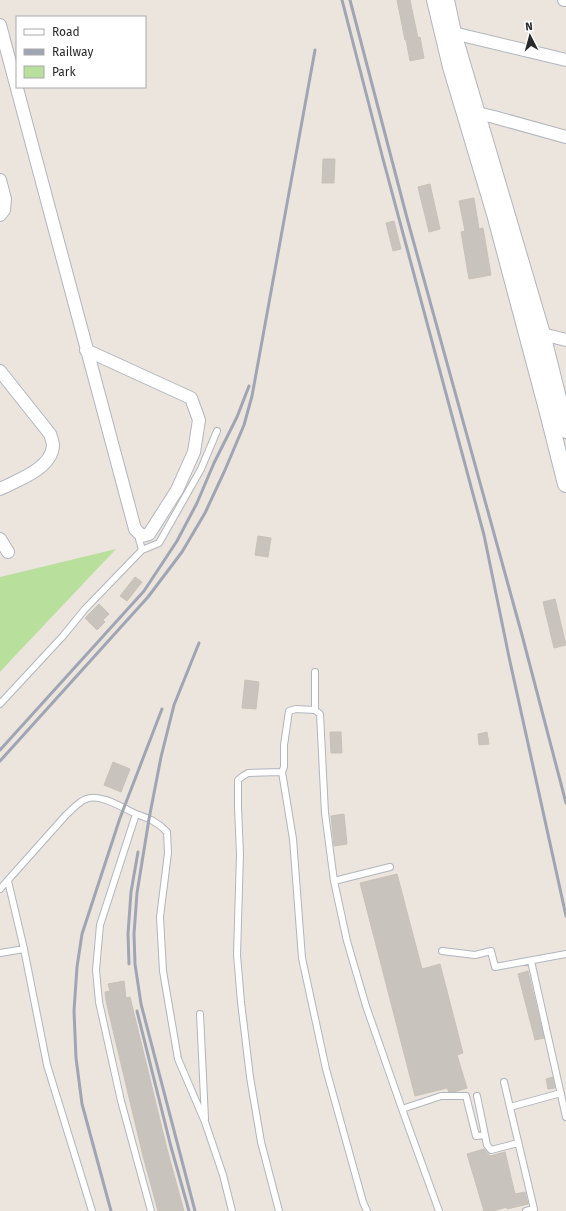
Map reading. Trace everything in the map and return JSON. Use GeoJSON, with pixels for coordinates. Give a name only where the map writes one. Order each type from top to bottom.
{"type":"FeatureCollection","features":[{"type":"Feature","properties":{"kind":"street"},"geometry":{"type":"LineString","coordinates":[[435,0],[448,32],[471,114],[495,214],[566,430]]}},
{"type":"Feature","properties":{"kind":"street"},"geometry":{"type":"LineString","coordinates":[[446,0],[448,32]]}},
{"type":"Feature","properties":{"kind":"street"},"geometry":{"type":"LineString","coordinates":[[0,26],[16,87]]}},
{"type":"Feature","properties":{"kind":"street"},"geometry":{"type":"LineString","coordinates":[[448,32],[566,60]]}},
{"type":"Feature","properties":{"kind":"street"},"geometry":{"type":"LineString","coordinates":[[16,88],[86,350],[136,529],[142,536],[149,534],[177,490],[194,452],[199,420],[190,398],[86,350]]}},
{"type":"Feature","properties":{"kind":"street"},"geometry":{"type":"LineString","coordinates":[[471,114],[494,117],[566,137]]}},
{"type":"Feature","properties":{"kind":"street"},"geometry":{"type":"LineString","coordinates":[[0,180],[5,199],[4,210],[0,215]]}},
{"type":"Feature","properties":{"kind":"street"},"geometry":{"type":"LineString","coordinates":[[535,335],[566,340]]}},
{"type":"Feature","properties":{"kind":"street"},"geometry":{"type":"LineString","coordinates":[[535,335],[566,484]]}},
{"type":"Feature","properties":{"kind":"street"},"geometry":{"type":"LineString","coordinates":[[0,371],[50,434],[53,446],[49,458],[40,469],[0,490]]}},
{"type":"Feature","properties":{"kind":"street"},"geometry":{"type":"LineString","coordinates":[[0,539],[8,552]]}},
{"type":"Feature","properties":{"kind":"lane"},"geometry":{"type":"LineString","coordinates":[[0,704],[85,610],[142,550],[159,543],[201,469],[217,431]]}},
{"type":"Feature","properties":{"kind":"lane"},"geometry":{"type":"LineString","coordinates":[[142,536],[139,539],[142,550]]}},
{"type":"Feature","properties":{"kind":"lane"},"geometry":{"type":"LineString","coordinates":[[315,672],[315,710]]}},
{"type":"Feature","properties":{"kind":"lane"},"geometry":{"type":"LineString","coordinates":[[367,1211],[363,1202],[326,1068],[302,958],[293,839],[282,772],[284,767],[284,745],[289,711],[296,708],[315,710],[320,714],[325,813],[334,881],[347,941],[366,1006],[439,1211]]}},
{"type":"Feature","properties":{"kind":"lane"},"geometry":{"type":"LineString","coordinates":[[279,1211],[261,1142],[250,1077],[241,1002],[237,954],[240,854],[238,780],[248,773],[282,772]]}},
{"type":"Feature","properties":{"kind":"lane"},"geometry":{"type":"LineString","coordinates":[[0,889],[66,815],[86,799],[95,798],[115,803],[136,814],[149,818],[160,825],[167,832],[168,853],[160,916],[163,971],[178,1059],[205,1122],[223,1175],[232,1211]]}},
{"type":"Feature","properties":{"kind":"lane"},"geometry":{"type":"LineString","coordinates":[[136,814],[100,925],[96,970],[99,1002],[121,1101],[151,1211]]}},
{"type":"Feature","properties":{"kind":"lane"},"geometry":{"type":"LineString","coordinates":[[334,881],[390,867]]}},
{"type":"Feature","properties":{"kind":"lane"},"geometry":{"type":"LineString","coordinates":[[8,881],[24,950],[47,1065],[92,1211]]}},
{"type":"Feature","properties":{"kind":"lane"},"geometry":{"type":"LineString","coordinates":[[0,953],[24,950]]}},
{"type":"Feature","properties":{"kind":"lane"},"geometry":{"type":"LineString","coordinates":[[442,951],[475,955],[491,951],[495,967],[566,954]]}},
{"type":"Feature","properties":{"kind":"lane"},"geometry":{"type":"LineString","coordinates":[[531,961],[566,1117]]}},
{"type":"Feature","properties":{"kind":"lane"},"geometry":{"type":"LineString","coordinates":[[200,1014],[205,1122]]}},
{"type":"Feature","properties":{"kind":"lane"},"geometry":{"type":"LineString","coordinates":[[504,1082],[534,1209],[526,1211]]}},
{"type":"Feature","properties":{"kind":"lane"},"geometry":{"type":"LineString","coordinates":[[510,1107],[561,1093]]}},
{"type":"Feature","properties":{"kind":"lane"},"geometry":{"type":"LineString","coordinates":[[402,1109],[441,1096],[466,1096],[476,1136],[485,1135]]}},
{"type":"Feature","properties":{"kind":"lane"},"geometry":{"type":"LineString","coordinates":[[477,1096],[487,1145],[491,1150],[503,1150],[518,1143]]}},
{"type":"Feature","properties":{"kind":"green space"},"geometry":{"type":"Polygon","coordinates":[[[116,549],[12,659],[0,672],[0,577],[116,549]]]}},
{"type":"Feature","properties":{"kind":"building"},"geometry":{"type":"Polygon","coordinates":[[[397,0],[410,0],[424,58],[410,61],[397,0]]]}},
{"type":"Feature","properties":{"kind":"building"},"geometry":{"type":"Polygon","coordinates":[[[323,159],[335,159],[334,183],[322,183],[323,159]]]}},
{"type":"Feature","properties":{"kind":"building"},"geometry":{"type":"Polygon","coordinates":[[[430,184],[440,229],[429,232],[418,187],[430,184]]]}},
{"type":"Feature","properties":{"kind":"building"},"geometry":{"type":"Polygon","coordinates":[[[474,198],[479,229],[483,228],[491,275],[469,279],[461,232],[465,231],[459,201],[474,198]]]}},
{"type":"Feature","properties":{"kind":"building"},"geometry":{"type":"Polygon","coordinates":[[[394,221],[401,249],[393,251],[386,223],[394,221]]]}},
{"type":"Feature","properties":{"kind":"building"},"geometry":{"type":"Polygon","coordinates":[[[258,536],[271,538],[268,557],[255,555],[258,536]]]}},
{"type":"Feature","properties":{"kind":"building"},"geometry":{"type":"Polygon","coordinates":[[[135,577],[142,582],[127,601],[120,596],[135,577]]]}},
{"type":"Feature","properties":{"kind":"building"},"geometry":{"type":"Polygon","coordinates":[[[555,599],[566,645],[554,648],[543,602],[555,599]]]}},
{"type":"Feature","properties":{"kind":"building"},"geometry":{"type":"Polygon","coordinates":[[[99,604],[109,614],[103,620],[105,622],[97,630],[85,618],[99,604]]]}},
{"type":"Feature","properties":{"kind":"building"},"geometry":{"type":"Polygon","coordinates":[[[245,680],[259,682],[256,709],[242,708],[245,680]]]}},
{"type":"Feature","properties":{"kind":"building"},"geometry":{"type":"Polygon","coordinates":[[[330,732],[341,732],[342,753],[331,753],[330,732]]]}},
{"type":"Feature","properties":{"kind":"building"},"geometry":{"type":"Polygon","coordinates":[[[487,732],[489,744],[479,745],[478,734],[487,732]]]}},
{"type":"Feature","properties":{"kind":"building"},"geometry":{"type":"Polygon","coordinates":[[[113,762],[130,769],[121,792],[104,785],[113,762]]]}},
{"type":"Feature","properties":{"kind":"building"},"geometry":{"type":"Polygon","coordinates":[[[344,814],[347,844],[334,846],[331,816],[344,814]]]}},
{"type":"Feature","properties":{"kind":"building"},"geometry":{"type":"Polygon","coordinates":[[[397,874],[422,969],[440,964],[463,1053],[457,1055],[467,1088],[454,1092],[449,1092],[447,1088],[415,1096],[360,883],[397,874]]]}},
{"type":"Feature","properties":{"kind":"building"},"geometry":{"type":"Polygon","coordinates":[[[528,971],[544,1038],[535,1040],[518,974],[528,971]]]}},
{"type":"Feature","properties":{"kind":"building"},"geometry":{"type":"Polygon","coordinates":[[[124,981],[126,998],[130,997],[167,1149],[184,1211],[158,1211],[143,1156],[105,992],[110,991],[108,984],[124,981]]]}},
{"type":"Feature","properties":{"kind":"building"},"geometry":{"type":"Polygon","coordinates":[[[553,1077],[555,1088],[548,1089],[546,1079],[553,1077]]]}},
{"type":"Feature","properties":{"kind":"building"},"geometry":{"type":"Polygon","coordinates":[[[484,1149],[490,1156],[505,1152],[515,1194],[525,1192],[528,1204],[507,1209],[507,1207],[493,1211],[484,1211],[467,1154],[484,1149]]]}},
{"type":"Feature","properties":{"kind":"railway"},"geometry":{"type":"LineString","coordinates":[[342,0],[484,535],[509,657],[566,916]]}},
{"type":"Feature","properties":{"kind":"railway"},"geometry":{"type":"LineString","coordinates":[[350,0],[407,218],[522,635],[566,803]]}},
{"type":"Feature","properties":{"kind":"railway"},"geometry":{"type":"LineString","coordinates":[[0,761],[148,597],[182,552],[205,513],[225,470],[244,425],[252,396],[315,50]]}},
{"type":"Feature","properties":{"kind":"railway"},"geometry":{"type":"LineString","coordinates":[[0,750],[144,591],[177,541],[197,503],[214,463],[237,417],[249,386]]}},
{"type":"Feature","properties":{"kind":"railway"},"geometry":{"type":"LineString","coordinates":[[195,1211],[141,1004],[135,964],[134,934],[137,893],[161,757],[174,705],[199,643]]}},
{"type":"Feature","properties":{"kind":"railway"},"geometry":{"type":"LineString","coordinates":[[111,1211],[82,1104],[76,1058],[74,1011],[77,967],[82,934],[120,818],[162,709]]}},
{"type":"Feature","properties":{"kind":"railway"},"geometry":{"type":"LineString","coordinates":[[129,964],[128,934],[131,892],[138,852]]}},
{"type":"Feature","properties":{"kind":"railway"},"geometry":{"type":"LineString","coordinates":[[137,1011],[171,1147],[189,1211]]}}]}
